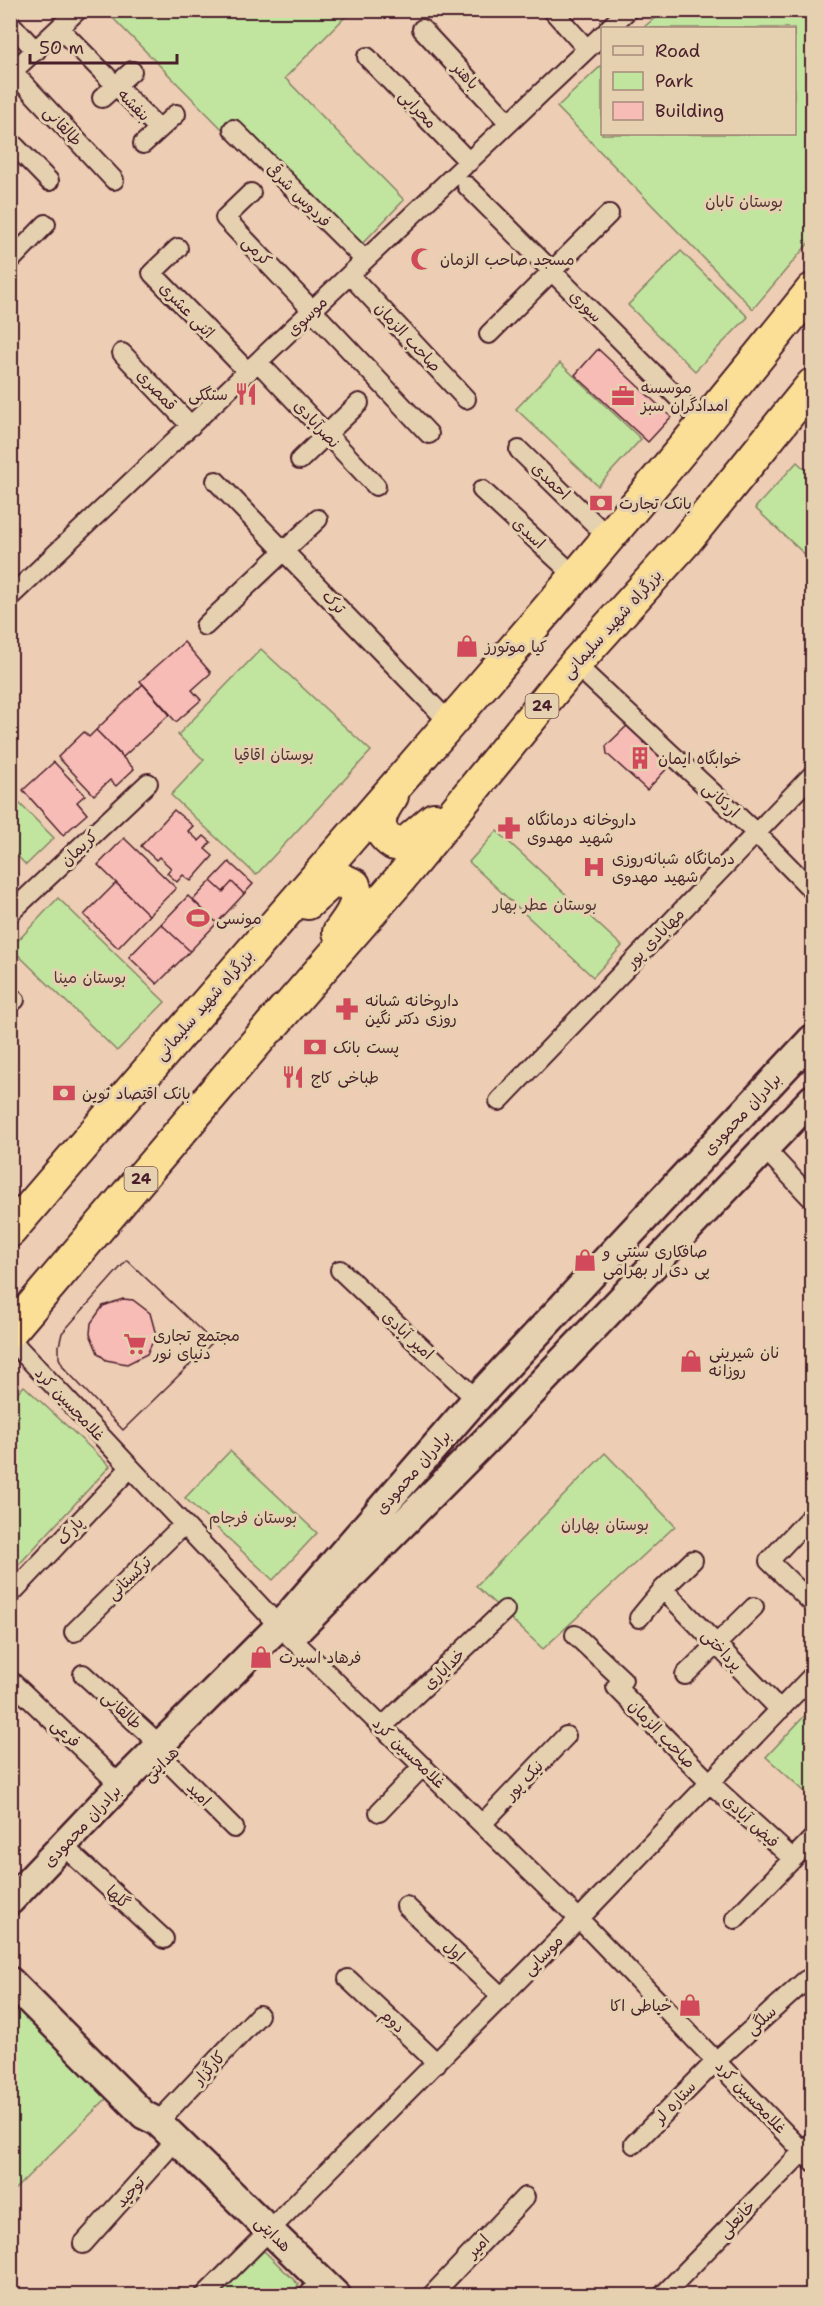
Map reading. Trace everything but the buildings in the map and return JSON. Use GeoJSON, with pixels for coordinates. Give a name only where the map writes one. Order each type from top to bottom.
{"type":"FeatureCollection","features":[{"type":"Feature","properties":{"kind":"highway","name":"بزرگراه شهید سلیمانی"},"geometry":{"type":"LineString","coordinates":[[10,1231],[212,995],[542,618],[608,537],[705,425],[813,290]]}},
{"type":"Feature","properties":{"kind":"highway","name":"بزرگراه شهید سلیمانی"},"geometry":{"type":"LineString","coordinates":[[271,1027],[400,879],[575,664],[684,543],[813,385]]}},
{"type":"Feature","properties":{"kind":"highway"},"geometry":{"type":"LineString","coordinates":[[451,724],[406,776],[384,808],[379,825],[383,837],[394,844],[407,842],[494,765]]}},
{"type":"Feature","properties":{"kind":"highway"},"geometry":{"type":"LineString","coordinates":[[212,995],[329,884],[343,880],[354,885],[358,895],[356,908],[271,1027]]}},
{"type":"Feature","properties":{"kind":"highway","name":"24"},"geometry":{"type":"LineString","coordinates":[[10,1332],[271,1027]]}},
{"type":"Feature","properties":{"kind":"main road","name":"برادران محمودی"},"geometry":{"type":"LineString","coordinates":[[285,1631],[476,1399],[813,1039]]}},
{"type":"Feature","properties":{"kind":"main road","name":"برادران محمودی"},"geometry":{"type":"LineString","coordinates":[[285,1631],[502,1424],[813,1099]]}},
{"type":"Feature","properties":{"kind":"main road","name":"هدایتی"},"geometry":{"type":"LineString","coordinates":[[10,1921],[73,1855],[163,1752],[285,1631]]}},
{"type":"Feature","properties":{"kind":"main road","name":"برادران محمودی"},"geometry":{"type":"LineString","coordinates":[[10,1901],[120,1785],[163,1752]]}},
{"type":"Feature","properties":{"kind":"main road","name":"هدایتی"},"geometry":{"type":"LineString","coordinates":[[10,1964],[156,2106],[167,2131]]}},
{"type":"Feature","properties":{"kind":"main road","name":"هدایتی"},"geometry":{"type":"LineString","coordinates":[[10,1981],[144,2115],[167,2131],[271,2231],[322,2291]]}},
{"type":"Feature","properties":{"kind":"street"},"geometry":{"type":"LineString","coordinates":[[12,73],[78,10]]}},
{"type":"Feature","properties":{"kind":"street"},"geometry":{"type":"LineString","coordinates":[[552,10],[587,49]]}},
{"type":"Feature","properties":{"kind":"street"},"geometry":{"type":"LineString","coordinates":[[610,27],[628,10]]}},
{"type":"Feature","properties":{"kind":"street"},"geometry":{"type":"LineString","coordinates":[[10,23],[36,51]]}},
{"type":"Feature","properties":{"kind":"street","name":"بنفشه"},"geometry":{"type":"LineString","coordinates":[[59,28],[108,92],[159,129]]}},
{"type":"Feature","properties":{"kind":"street","name":"باهنر"},"geometry":{"type":"LineString","coordinates":[[422,29],[510,123]]}},
{"type":"Feature","properties":{"kind":"street","name":"موسوی"},"geometry":{"type":"LineString","coordinates":[[10,597],[601,36]]}},
{"type":"Feature","properties":{"kind":"street","name":"محرابی"},"geometry":{"type":"LineString","coordinates":[[367,57],[469,162]]}},
{"type":"Feature","properties":{"kind":"street"},"geometry":{"type":"LineString","coordinates":[[108,92],[132,70]]}},
{"type":"Feature","properties":{"kind":"street","name":"طالقانی"},"geometry":{"type":"LineString","coordinates":[[12,73],[114,180]]}},
{"type":"Feature","properties":{"kind":"street"},"geometry":{"type":"LineString","coordinates":[[143,144],[176,114]]}},
{"type":"Feature","properties":{"kind":"street","name":"فردوس شرقی"},"geometry":{"type":"LineString","coordinates":[[233,129],[365,260]]}},
{"type":"Feature","properties":{"kind":"street"},"geometry":{"type":"LineString","coordinates":[[10,141],[49,181]]}},
{"type":"Feature","properties":{"kind":"street","name":"سوری"},"geometry":{"type":"LineString","coordinates":[[466,186],[705,425]]}},
{"type":"Feature","properties":{"kind":"street","name":"کرمی"},"geometry":{"type":"LineString","coordinates":[[250,193],[225,218],[314,309]]}},
{"type":"Feature","properties":{"kind":"street"},"geometry":{"type":"LineString","coordinates":[[489,334],[609,214]]}},
{"type":"Feature","properties":{"kind":"street"},"geometry":{"type":"LineString","coordinates":[[14,249],[46,224]]}},
{"type":"Feature","properties":{"kind":"street","name":"اثنی عشری"},"geometry":{"type":"LineString","coordinates":[[178,248],[152,273],[253,367]]}},
{"type":"Feature","properties":{"kind":"street","name":"صاحب الزمان"},"geometry":{"type":"LineString","coordinates":[[350,275],[466,399]]}},
{"type":"Feature","properties":{"kind":"street"},"geometry":{"type":"LineString","coordinates":[[314,309],[429,434]]}},
{"type":"Feature","properties":{"kind":"street","name":"قمصری"},"geometry":{"type":"LineString","coordinates":[[122,353],[191,426]]}},
{"type":"Feature","properties":{"kind":"street","name":"نصرآبادی"},"geometry":{"type":"LineString","coordinates":[[253,367],[327,434],[376,486]]}},
{"type":"Feature","properties":{"kind":"street"},"geometry":{"type":"LineString","coordinates":[[300,460],[359,403]]}},
{"type":"Feature","properties":{"kind":"street","name":"احمدی"},"geometry":{"type":"LineString","coordinates":[[519,450],[608,537]]}},
{"type":"Feature","properties":{"kind":"street","name":"ترک"},"geometry":{"type":"LineString","coordinates":[[216,482],[451,724]]}},
{"type":"Feature","properties":{"kind":"street","name":"اسدی"},"geometry":{"type":"LineString","coordinates":[[482,490],[576,577]]}},
{"type":"Feature","properties":{"kind":"street"},"geometry":{"type":"LineString","coordinates":[[205,626],[318,519]]}},
{"type":"Feature","properties":{"kind":"street","name":"اردکانی"},"geometry":{"type":"LineString","coordinates":[[575,664],[757,834],[813,890]]}},
{"type":"Feature","properties":{"kind":"street","name":"مهابادی پور"},"geometry":{"type":"LineString","coordinates":[[499,1101],[813,775]]}},
{"type":"Feature","properties":{"kind":"street","name":"کریمان"},"geometry":{"type":"LineString","coordinates":[[10,914],[148,783]]}},
{"type":"Feature","properties":{"kind":"street"},"geometry":{"type":"LineString","coordinates":[[765,1149],[813,1199]]}},
{"type":"Feature","properties":{"kind":"street","name":"امیر آبادی"},"geometry":{"type":"LineString","coordinates":[[340,1270],[476,1399]]}},
{"type":"Feature","properties":{"kind":"street","name":"غلامحسین کرد"},"geometry":{"type":"LineString","coordinates":[[10,1339],[285,1631],[579,1919],[716,2061],[810,2151]]}},
{"type":"Feature","properties":{"kind":"street","name":"پارک"},"geometry":{"type":"LineString","coordinates":[[10,1595],[130,1468]]}},
{"type":"Feature","properties":{"kind":"street"},"geometry":{"type":"LineString","coordinates":[[810,1517],[769,1561],[813,1603]]}},
{"type":"Feature","properties":{"kind":"street","name":"ترکستانی"},"geometry":{"type":"LineString","coordinates":[[74,1632],[183,1525]]}},
{"type":"Feature","properties":{"kind":"street"},"geometry":{"type":"LineString","coordinates":[[639,1618],[663,1589],[693,1560]]}},
{"type":"Feature","properties":{"kind":"street","name":"پرداختی"},"geometry":{"type":"LineString","coordinates":[[663,1589],[780,1710]]}},
{"type":"Feature","properties":{"kind":"street"},"geometry":{"type":"LineString","coordinates":[[686,1675],[754,1607]]}},
{"type":"Feature","properties":{"kind":"street","name":"خدایاری"},"geometry":{"type":"LineString","coordinates":[[382,1727],[505,1610]]}},
{"type":"Feature","properties":{"kind":"street","name":"صاحب الزمان"},"geometry":{"type":"LineString","coordinates":[[575,1635],[623,1680],[616,1686],[710,1783]]}},
{"type":"Feature","properties":{"kind":"street","name":"طالقانی"},"geometry":{"type":"LineString","coordinates":[[83,1674],[163,1752]]}},
{"type":"Feature","properties":{"kind":"street","name":"موسایی"},"geometry":{"type":"LineString","coordinates":[[204,2295],[271,2231],[579,1919],[813,1676]]}},
{"type":"Feature","properties":{"kind":"street","name":"فرعی"},"geometry":{"type":"LineString","coordinates":[[12,1682],[120,1785]]}},
{"type":"Feature","properties":{"kind":"street","name":"نیک پور"},"geometry":{"type":"LineString","coordinates":[[482,1824],[566,1736]]}},
{"type":"Feature","properties":{"kind":"street","name":"امید"},"geometry":{"type":"LineString","coordinates":[[163,1752],[234,1828]]}},
{"type":"Feature","properties":{"kind":"street"},"geometry":{"type":"LineString","coordinates":[[379,1812],[423,1766]]}},
{"type":"Feature","properties":{"kind":"street","name":"فیض آبادی"},"geometry":{"type":"LineString","coordinates":[[710,1783],[793,1859]]}},
{"type":"Feature","properties":{"kind":"street"},"geometry":{"type":"LineString","coordinates":[[735,1918],[813,1839]]}},
{"type":"Feature","properties":{"kind":"street","name":"گلها"},"geometry":{"type":"LineString","coordinates":[[73,1855],[164,1940]]}},
{"type":"Feature","properties":{"kind":"street","name":"اول"},"geometry":{"type":"LineString","coordinates":[[406,1906],[502,1997]]}},
{"type":"Feature","properties":{"kind":"street","name":"دوم"},"geometry":{"type":"LineString","coordinates":[[348,1979],[437,2063]]}},
{"type":"Feature","properties":{"kind":"street","name":"سلگی"},"geometry":{"type":"LineString","coordinates":[[716,2061],[806,1980]]}},
{"type":"Feature","properties":{"kind":"street","name":"کارگزار"},"geometry":{"type":"LineString","coordinates":[[167,2131],[259,2015]]}},
{"type":"Feature","properties":{"kind":"street","name":"ستاره لر"},"geometry":{"type":"LineString","coordinates":[[634,2144],[716,2061]]}},
{"type":"Feature","properties":{"kind":"street","name":"توحید"},"geometry":{"type":"LineString","coordinates":[[83,2244],[167,2131]]}},
{"type":"Feature","properties":{"kind":"street","name":"خانعلی"},"geometry":{"type":"LineString","coordinates":[[662,2295],[810,2151]]}},
{"type":"Feature","properties":{"kind":"street","name":"امیر"},"geometry":{"type":"LineString","coordinates":[[431,2295],[525,2197]]}},
{"type":"Feature","properties":{"kind":"green space"},"geometry":{"type":"Polygon","coordinates":[[[106,11],[343,11],[347,15],[285,78],[404,200],[360,246],[226,133],[106,11]]]}},
{"type":"Feature","properties":{"kind":"green space","name":"بوستان تابان"},"geometry":{"type":"Polygon","coordinates":[[[663,11],[812,11],[812,239],[753,309],[557,107],[601,66],[601,135],[796,135],[796,27],[644,27],[663,11]]]}},
{"type":"Feature","properties":{"kind":"green space"},"geometry":{"type":"Polygon","coordinates":[[[681,251],[748,317],[695,371],[628,305],[681,251]]]}},
{"type":"Feature","properties":{"kind":"green space"},"geometry":{"type":"Polygon","coordinates":[[[560,363],[641,439],[598,486],[516,409],[560,363]]]}},
{"type":"Feature","properties":{"kind":"green space"},"geometry":{"type":"Polygon","coordinates":[[[797,462],[812,476],[812,561],[755,508],[797,462]]]}},
{"type":"Feature","properties":{"kind":"green space","name":"بوستان اقاقیا"},"geometry":{"type":"Polygon","coordinates":[[[261,649],[371,751],[256,875],[171,795],[204,760],[178,735],[261,649]]]}},
{"type":"Feature","properties":{"kind":"green space"},"geometry":{"type":"Polygon","coordinates":[[[10,794],[54,838],[26,865],[11,849],[10,794]]]}},
{"type":"Feature","properties":{"kind":"green space","name":"بوستان عطر بهار"},"geometry":{"type":"Polygon","coordinates":[[[497,831],[622,946],[593,977],[469,862],[497,831]]]}},
{"type":"Feature","properties":{"kind":"green space","name":"بوستان مینا"},"geometry":{"type":"Polygon","coordinates":[[[58,898],[165,1002],[117,1051],[11,948],[58,898]]]}},
{"type":"Feature","properties":{"kind":"green space"},"geometry":{"type":"Polygon","coordinates":[[[24,1386],[110,1466],[11,1573],[11,1400],[24,1386]]]}},
{"type":"Feature","properties":{"kind":"green space","name":"بوستان فرجام"},"geometry":{"type":"Polygon","coordinates":[[[230,1451],[317,1533],[273,1580],[185,1498],[230,1451]]]}},
{"type":"Feature","properties":{"kind":"green space","name":"بوستان بهاران"},"geometry":{"type":"Polygon","coordinates":[[[605,1453],[675,1526],[543,1649],[476,1586],[605,1453]]]}},
{"type":"Feature","properties":{"kind":"green space"},"geometry":{"type":"Polygon","coordinates":[[[812,1708],[812,1798],[766,1757],[812,1708]]]}},
{"type":"Feature","properties":{"kind":"green space"},"geometry":{"type":"Polygon","coordinates":[[[10,2000],[110,2095],[11,2193],[10,2193],[10,2000]]]}},
{"type":"Feature","properties":{"kind":"green space"},"geometry":{"type":"Polygon","coordinates":[[[264,2251],[299,2285],[288,2295],[219,2295],[264,2251]]]}},
{"type":"Feature","properties":{"kind":"place","name":"مسجد صاحب الزمان"},"geometry":{"type":"Point","coordinates":[422,259]}},
{"type":"Feature","properties":{"kind":"place","name":"سنگکی"},"geometry":{"type":"Point","coordinates":[246,394]}},
{"type":"Feature","properties":{"kind":"place","name":"موسسه امدادگران سبز"},"geometry":{"type":"Point","coordinates":[623,396]}},
{"type":"Feature","properties":{"kind":"place","name":"بانک تجارت"},"geometry":{"type":"Point","coordinates":[601,503]}},
{"type":"Feature","properties":{"kind":"place","name":"کیا موتورز"},"geometry":{"type":"Point","coordinates":[467,646]}},
{"type":"Feature","properties":{"kind":"place","name":"خوابگاه ایمان"},"geometry":{"type":"Point","coordinates":[640,758]}},
{"type":"Feature","properties":{"kind":"place","name":"داروخانه درمانگاه شهید مهدوی"},"geometry":{"type":"Point","coordinates":[509,828]}},
{"type":"Feature","properties":{"kind":"place","name":"درمانگاه شبانه‌روزی شهید مهدوی"},"geometry":{"type":"Point","coordinates":[594,867]}},
{"type":"Feature","properties":{"kind":"place","name":"مونسی"},"geometry":{"type":"Point","coordinates":[198,918]}},
{"type":"Feature","properties":{"kind":"place","name":"داروخانه شبانه روزی دکتر نگین"},"geometry":{"type":"Point","coordinates":[347,1009]}},
{"type":"Feature","properties":{"kind":"place","name":"پست بانک"},"geometry":{"type":"Point","coordinates":[315,1047]}},
{"type":"Feature","properties":{"kind":"place","name":"طباخی کاج"},"geometry":{"type":"Point","coordinates":[293,1077]}},
{"type":"Feature","properties":{"kind":"place","name":"بانک اقتصاد نوین"},"geometry":{"type":"Point","coordinates":[64,1093]}},
{"type":"Feature","properties":{"kind":"place","name":"صافکاری سنتی و پی دی ار بهرامی"},"geometry":{"type":"Point","coordinates":[585,1260]}},
{"type":"Feature","properties":{"kind":"place","name":"مجتمع تجاری دنیای نور"},"geometry":{"type":"Point","coordinates":[135,1344]}},
{"type":"Feature","properties":{"kind":"place","name":"نان شیرینی روزانه"},"geometry":{"type":"Point","coordinates":[691,1361]}},
{"type":"Feature","properties":{"kind":"place","name":"فرهاد اسپرت"},"geometry":{"type":"Point","coordinates":[261,1657]}},
{"type":"Feature","properties":{"kind":"place","name":"خیاطی اکا"},"geometry":{"type":"Point","coordinates":[690,2005]}}]}
